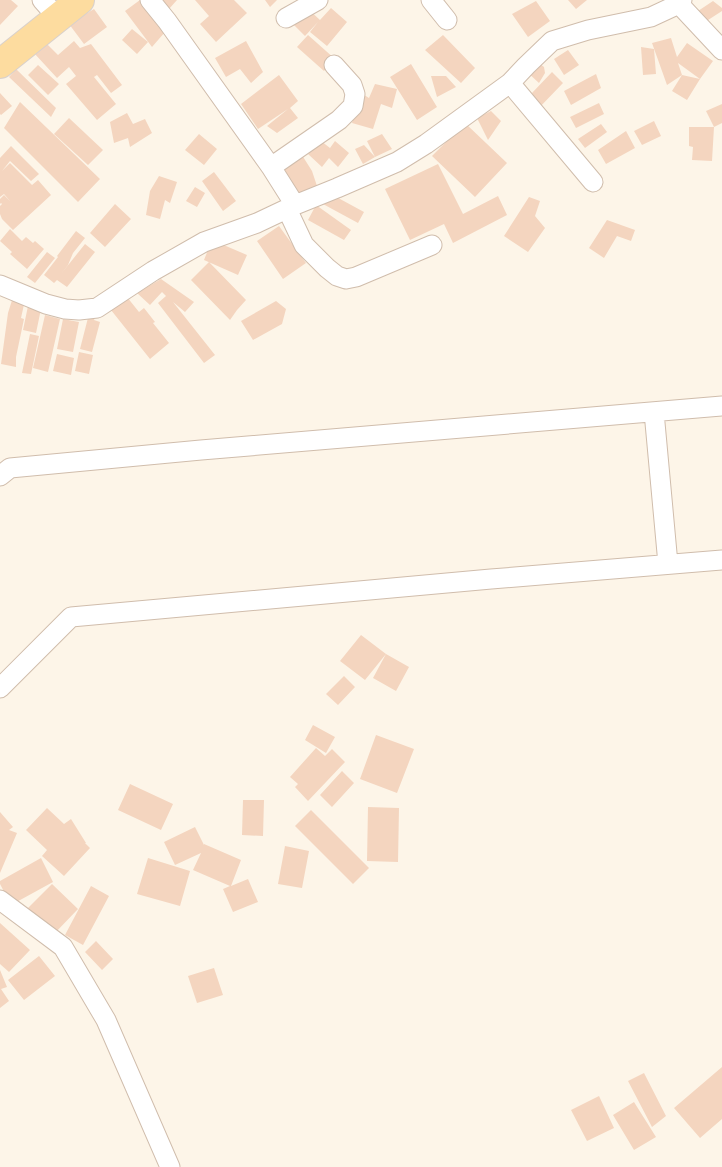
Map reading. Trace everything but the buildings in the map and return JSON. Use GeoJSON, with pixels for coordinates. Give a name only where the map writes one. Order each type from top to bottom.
{"type":"FeatureCollection","features":[{"type":"Feature","properties":{"kind":"main road"},"geometry":{"type":"LineString","coordinates":[[0,64],[50,9],[80,0]]}},
{"type":"Feature","properties":{"kind":"street"},"geometry":{"type":"LineString","coordinates":[[150,0],[271,167],[291,207],[304,245],[327,268],[337,276],[346,279],[356,277],[432,245]]}},
{"type":"Feature","properties":{"kind":"street"},"geometry":{"type":"LineString","coordinates":[[286,18],[318,0]]}},
{"type":"Feature","properties":{"kind":"street"},"geometry":{"type":"LineString","coordinates":[[431,0],[447,20]]}},
{"type":"Feature","properties":{"kind":"street"},"geometry":{"type":"LineString","coordinates":[[0,285],[46,304],[65,309],[97,308],[153,271],[204,242],[257,223],[397,162],[426,144],[510,83],[552,41],[588,30],[651,16],[680,2],[722,50]]}},
{"type":"Feature","properties":{"kind":"street"},"geometry":{"type":"LineString","coordinates":[[271,167],[339,120],[353,106],[355,94],[352,85],[334,65]]}},
{"type":"Feature","properties":{"kind":"street"},"geometry":{"type":"LineString","coordinates":[[510,83],[592,182]]}},
{"type":"Feature","properties":{"kind":"street"},"geometry":{"type":"LineString","coordinates":[[0,476],[10,468],[221,448],[722,406]]}},
{"type":"Feature","properties":{"kind":"street"},"geometry":{"type":"LineString","coordinates":[[654,412],[668,564]]}},
{"type":"Feature","properties":{"kind":"street"},"geometry":{"type":"LineString","coordinates":[[0,688],[71,617],[722,560]]}},
{"type":"Feature","properties":{"kind":"street"},"geometry":{"type":"LineString","coordinates":[[0,900],[63,947],[106,1020],[170,1167]]}}]}
